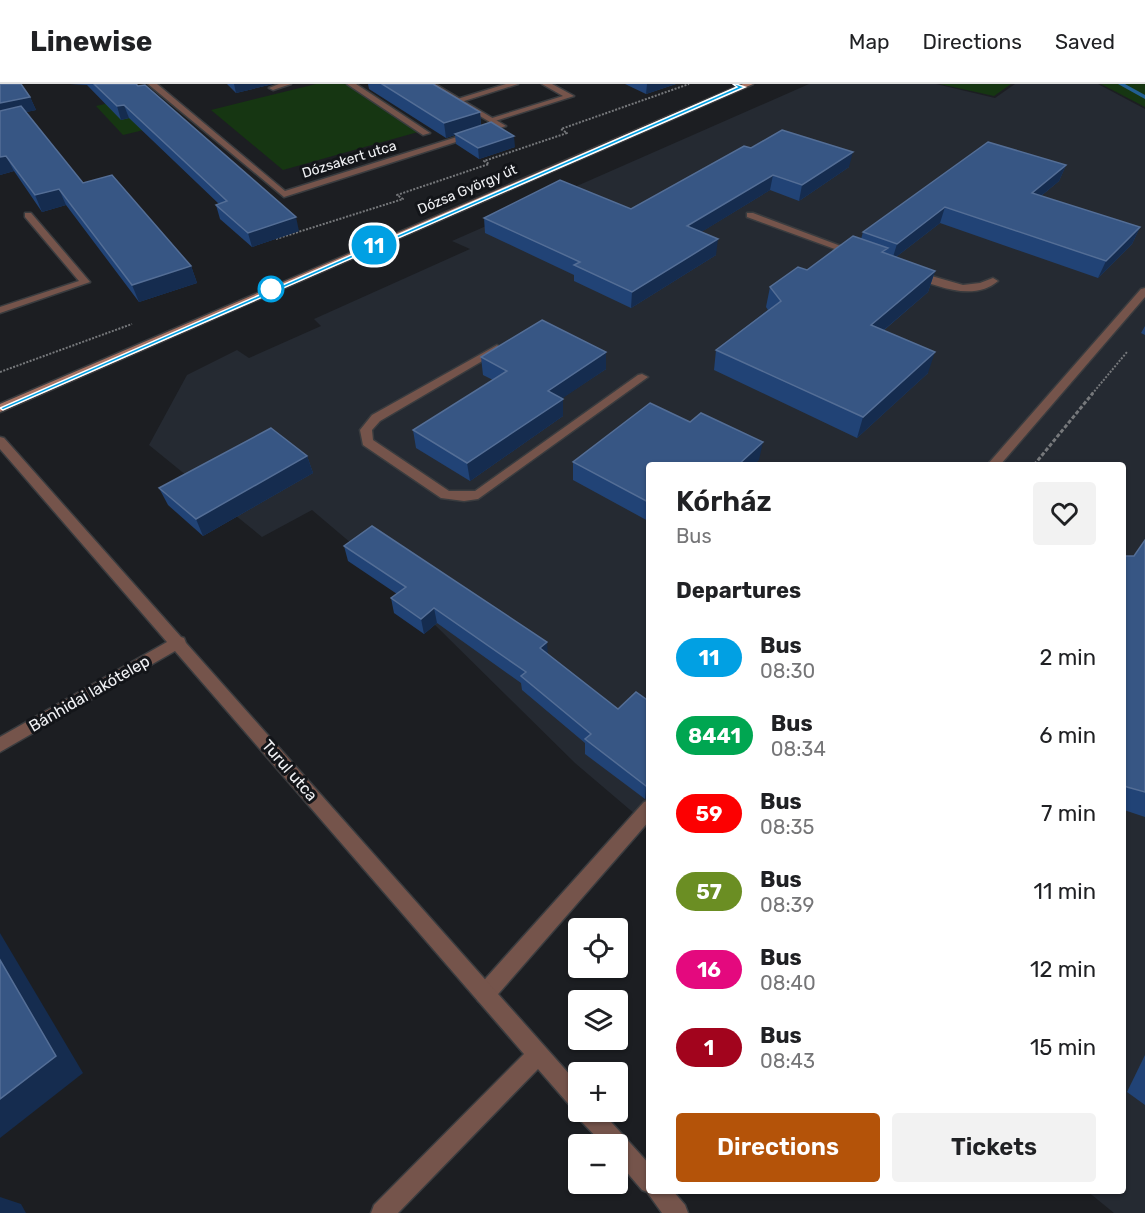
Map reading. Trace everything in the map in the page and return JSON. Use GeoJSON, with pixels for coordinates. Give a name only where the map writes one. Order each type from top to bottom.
{"type":"FeatureCollection","features":[{"type":"Feature","properties":{"kind":"street","name":"Dózsakert utca"},"geometry":{"type":"LineString","coordinates":[[154,85],[167,84]]}},
{"type":"Feature","properties":{"kind":"street"},"geometry":{"type":"LineString","coordinates":[[273,88],[287,84]]}},
{"type":"Feature","properties":{"kind":"street"},"geometry":{"type":"LineString","coordinates":[[351,84],[426,133]]}},
{"type":"Feature","properties":{"kind":"street"},"geometry":{"type":"LineString","coordinates":[[430,84],[492,121],[570,96],[546,84]]}},
{"type":"Feature","properties":{"kind":"street"},"geometry":{"type":"LineString","coordinates":[[458,100],[514,84]]}},
{"type":"Feature","properties":{"kind":"street","name":"Dózsakert utca"},"geometry":{"type":"LineString","coordinates":[[154,85],[284,194],[502,126],[492,121]]}},
{"type":"Feature","properties":{"kind":"street","name":"Dózsa György út"},"geometry":{"type":"LineString","coordinates":[[0,408],[742,85]]}},
{"type":"Feature","properties":{"kind":"street"},"geometry":{"type":"LineString","coordinates":[[0,310],[85,282],[28,215]]}},
{"type":"Feature","properties":{"kind":"street"},"geometry":{"type":"LineString","coordinates":[[750,215],[871,258]]}},
{"type":"Feature","properties":{"kind":"street"},"geometry":{"type":"LineString","coordinates":[[904,270],[947,286],[965,289],[983,287],[993,281]]}},
{"type":"Feature","properties":{"kind":"street"},"geometry":{"type":"LineString","coordinates":[[996,462],[1145,291]]}},
{"type":"Feature","properties":{"kind":"street"},"geometry":{"type":"LineString","coordinates":[[510,341],[376,418],[366,430],[366,442],[446,495],[464,497],[478,495],[642,377]]}},
{"type":"Feature","properties":{"kind":"street","name":"Turul utca"},"geometry":{"type":"LineString","coordinates":[[0,441],[568,1088]]}},
{"type":"Feature","properties":{"kind":"street","name":"Bánhidai lakótelep"},"geometry":{"type":"LineString","coordinates":[[0,745],[178,642]]}},
{"type":"Feature","properties":{"kind":"street"},"geometry":{"type":"LineString","coordinates":[[485,994],[646,812]]}},
{"type":"Feature","properties":{"kind":"street"},"geometry":{"type":"LineString","coordinates":[[382,1213],[538,1054]]}},
{"type":"Feature","properties":{"kind":"street"},"geometry":{"type":"LineString","coordinates":[[597,1122],[608,1134]]}},
{"type":"Feature","properties":{"kind":"street"},"geometry":{"type":"LineString","coordinates":[[628,1157],[646,1177]]}},
{"type":"Feature","properties":{"kind":"street"},"geometry":{"type":"LineString","coordinates":[[661,1194],[677,1213]]}},
{"type":"Feature","properties":{"kind":"path"},"geometry":{"type":"LineString","coordinates":[[273,240],[403,199],[397,195],[489,164],[484,161],[567,133],[561,129],[689,84]]}},
{"type":"Feature","properties":{"kind":"path"},"geometry":{"type":"LineString","coordinates":[[1036,462],[1127,352]]}},
{"type":"Feature","properties":{"kind":"shaded area"},"geometry":{"type":"Polygon","coordinates":[[[809,84],[936,84],[995,98],[1015,84],[1098,84],[1145,109],[1145,1213],[1114,1213],[1091,1194],[1126,1194],[1126,462],[646,462],[646,823],[575,763],[358,549],[312,510],[262,537],[149,445],[187,375],[237,350],[249,358],[321,326],[314,319],[470,249],[452,241],[809,84]]]}},
{"type":"Feature","properties":{"kind":"green space"},"geometry":{"type":"Polygon","coordinates":[[[316,84],[346,84],[418,132],[283,170],[211,110],[316,84]]]}},
{"type":"Feature","properties":{"kind":"green space"},"geometry":{"type":"Polygon","coordinates":[[[940,84],[1011,84],[994,96],[940,84]]]}},
{"type":"Feature","properties":{"kind":"green space"},"geometry":{"type":"Polygon","coordinates":[[[1101,84],[1145,84],[1145,107],[1101,84]]]}},
{"type":"Feature","properties":{"kind":"green space"},"geometry":{"type":"Polygon","coordinates":[[[123,100],[152,128],[123,135],[96,106],[123,100]]]}},
{"type":"Feature","properties":{"kind":"building"},"geometry":{"type":"Polygon","coordinates":[[[0,84],[21,84],[30,97],[0,103],[0,84]]]}},
{"type":"Feature","properties":{"kind":"building"},"geometry":{"type":"Polygon","coordinates":[[[94,84],[145,85],[296,217],[248,233],[216,205],[227,201],[124,105],[117,106],[94,84]]]}},
{"type":"Feature","properties":{"kind":"building"},"geometry":{"type":"Polygon","coordinates":[[[382,84],[433,84],[480,112],[444,123],[382,84]]]}},
{"type":"Feature","properties":{"kind":"building"},"geometry":{"type":"Polygon","coordinates":[[[21,106],[83,183],[112,175],[191,266],[132,285],[59,189],[35,195],[6,156],[0,157],[0,111],[21,106]]]}},
{"type":"Feature","properties":{"kind":"building"},"geometry":{"type":"Polygon","coordinates":[[[491,122],[514,136],[478,148],[455,134],[491,122]]]}},
{"type":"Feature","properties":{"kind":"building"},"geometry":{"type":"Polygon","coordinates":[[[782,130],[853,152],[802,185],[773,175],[687,226],[718,239],[632,292],[574,265],[580,262],[484,218],[560,180],[631,209],[744,146],[751,148],[782,130]]]}},
{"type":"Feature","properties":{"kind":"building"},"geometry":{"type":"Polygon","coordinates":[[[988,142],[1066,165],[1032,193],[1140,227],[1106,261],[945,207],[897,244],[863,232],[988,142]]]}},
{"type":"Feature","properties":{"kind":"building"},"geometry":{"type":"Polygon","coordinates":[[[853,236],[888,248],[882,252],[935,271],[871,325],[935,352],[863,417],[716,350],[781,301],[770,287],[798,267],[807,270],[853,236]]]}},
{"type":"Feature","properties":{"kind":"building"},"geometry":{"type":"Polygon","coordinates":[[[542,320],[606,352],[548,391],[563,399],[467,463],[413,430],[507,371],[481,357],[542,320]]]}},
{"type":"Feature","properties":{"kind":"building"},"geometry":{"type":"Polygon","coordinates":[[[650,403],[690,422],[701,413],[763,442],[741,462],[646,462],[646,501],[573,462],[650,403]]]}},
{"type":"Feature","properties":{"kind":"building"},"geometry":{"type":"Polygon","coordinates":[[[271,428],[307,456],[196,519],[159,488],[271,428]]]}},
{"type":"Feature","properties":{"kind":"building"},"geometry":{"type":"Polygon","coordinates":[[[372,526],[547,642],[540,648],[618,709],[636,692],[646,699],[646,786],[585,739],[591,734],[521,676],[526,672],[434,608],[421,619],[391,598],[406,587],[344,546],[372,526]]]}},
{"type":"Feature","properties":{"kind":"building"},"geometry":{"type":"Polygon","coordinates":[[[1145,540],[1145,792],[1126,786],[1126,556],[1134,556],[1145,540]]]}},
{"type":"Feature","properties":{"kind":"building"},"geometry":{"type":"Polygon","coordinates":[[[0,960],[56,1056],[0,1099],[0,960]]]}},
{"type":"Feature","properties":{"kind":"waterway"},"geometry":{"type":"LineString","coordinates":[[1121,84],[1145,97]]}},
{"type":"Feature","properties":{"kind":"bus line","name":"11"},"geometry":{"type":"LineString","coordinates":[[0,408],[742,87],[736,84]]}}]}
